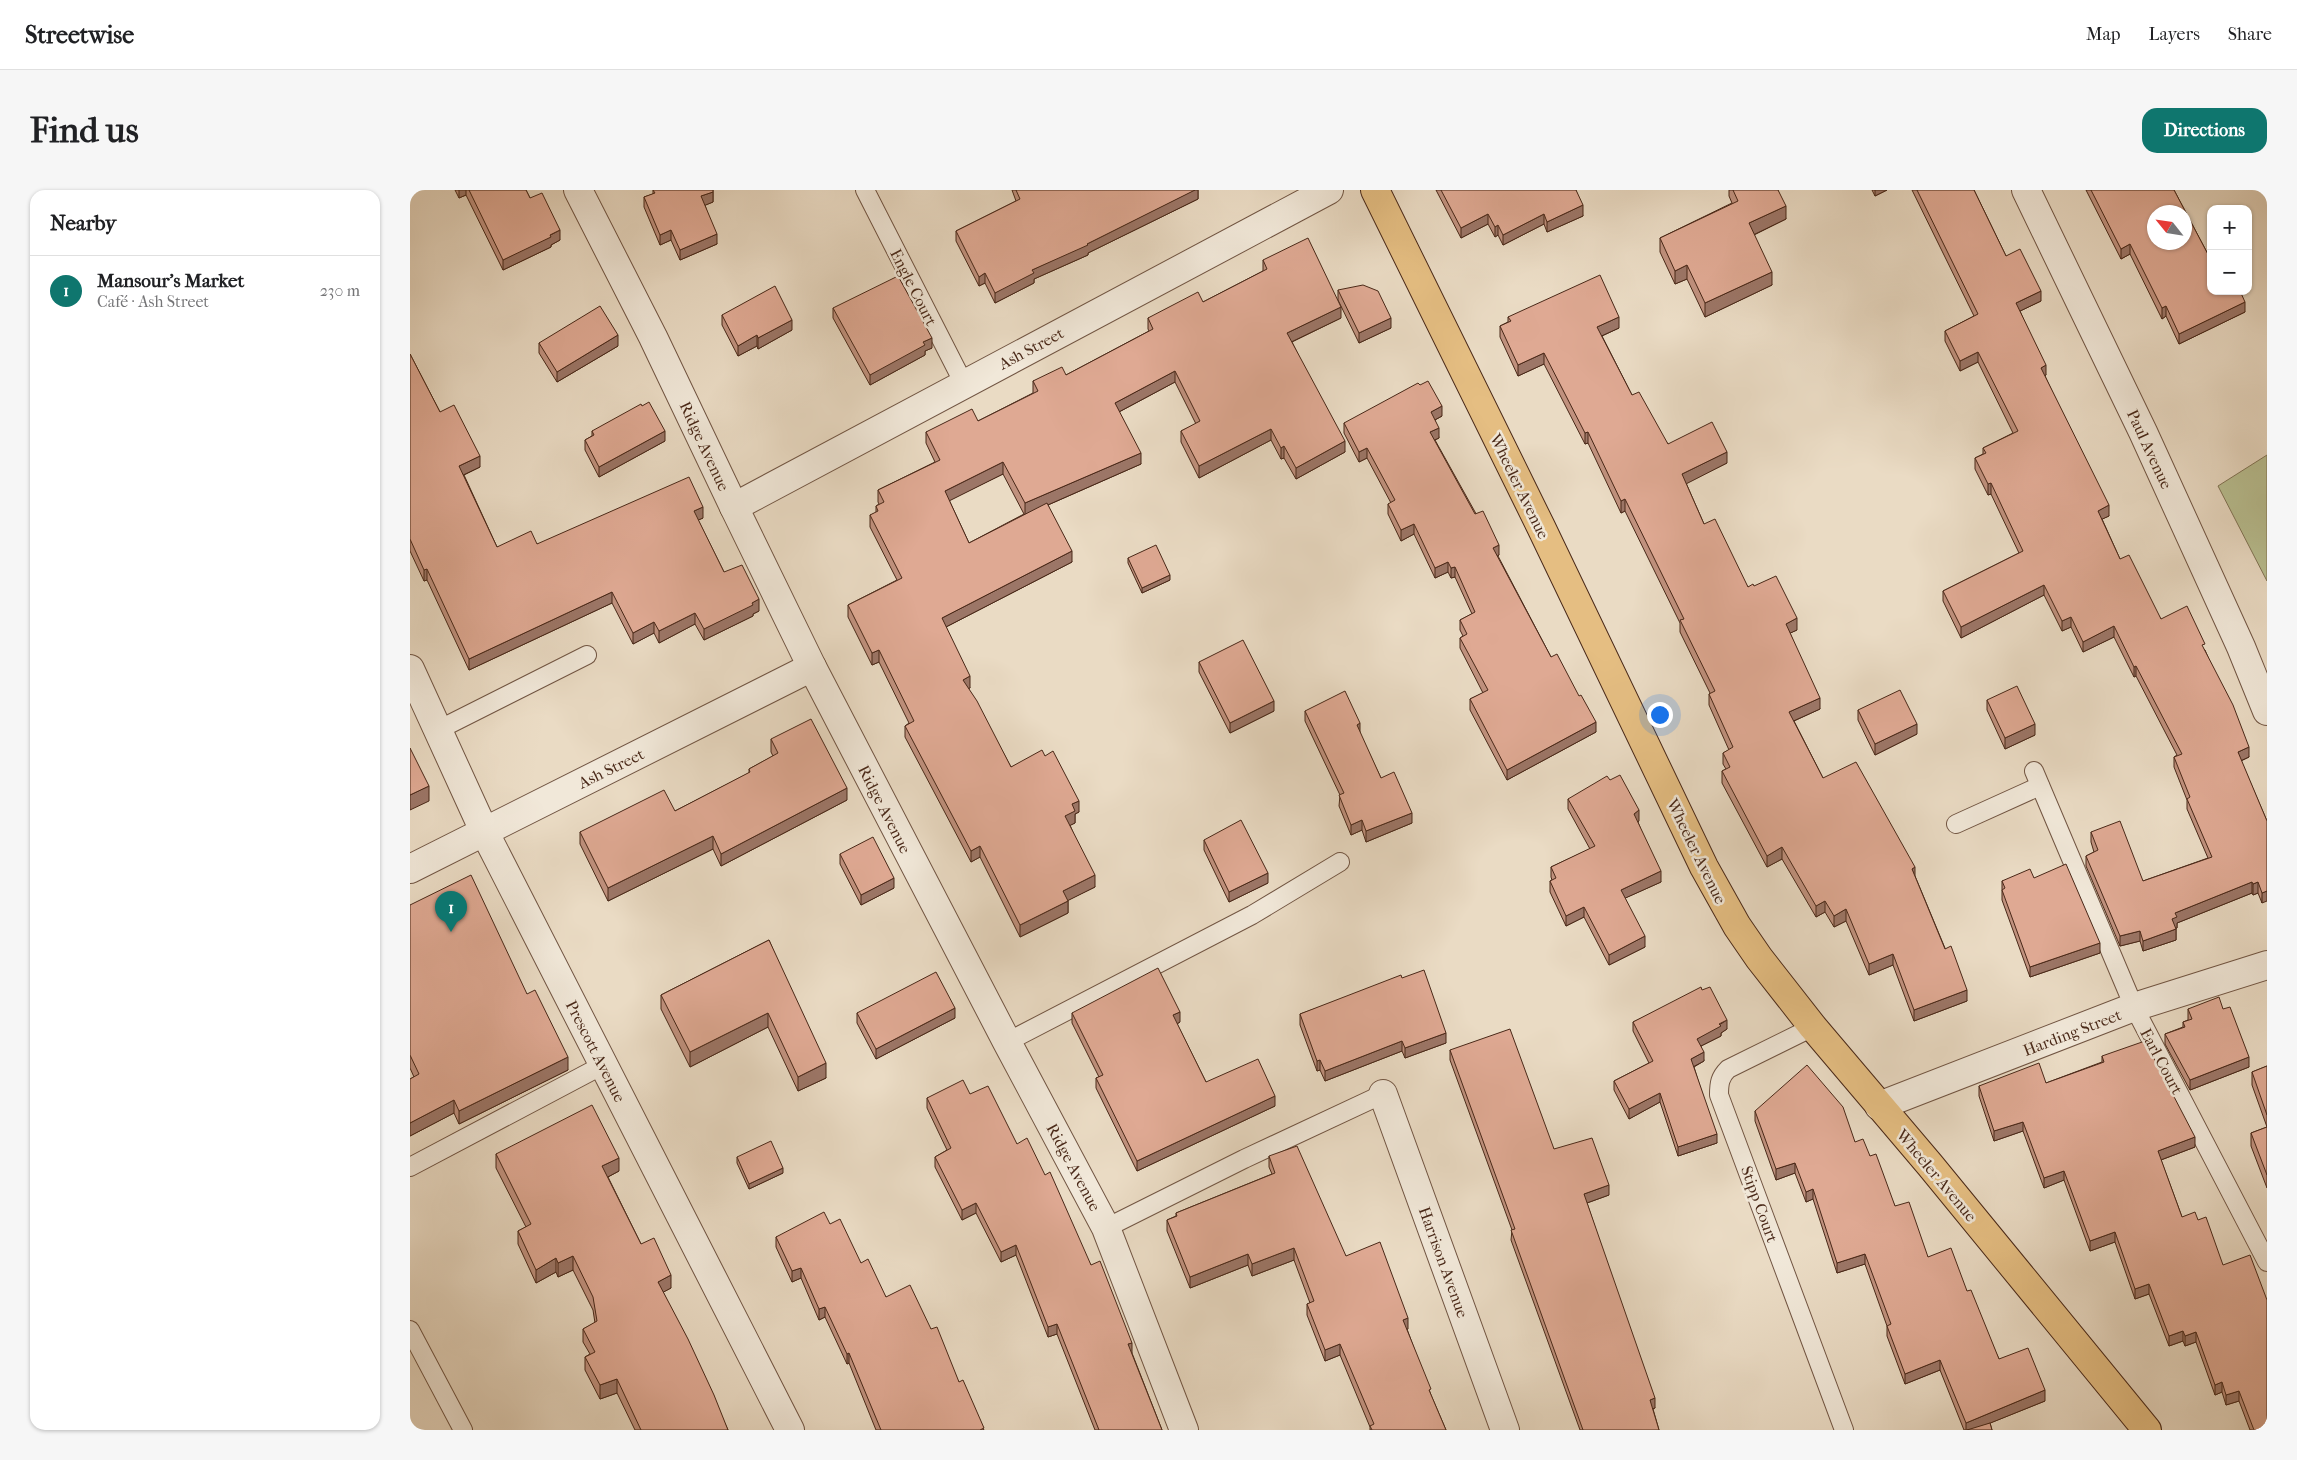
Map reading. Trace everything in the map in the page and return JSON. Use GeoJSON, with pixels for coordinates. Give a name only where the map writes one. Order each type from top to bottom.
{"type":"FeatureCollection","features":[{"type":"Feature","properties":{"kind":"main road","name":"Wheeler Avenue"},"geometry":{"type":"LineString","coordinates":[[1375,190],[1541,527],[1721,900],[1759,958],[1813,1027],[1937,1173],[2147,1430]]}},
{"type":"Feature","properties":{"kind":"street","name":"Ridge Avenue"},"geometry":{"type":"LineString","coordinates":[[578,190],[653,337],[812,667],[1106,1228],[1184,1430]]}},
{"type":"Feature","properties":{"kind":"street","name":"Ash Street"},"geometry":{"type":"LineString","coordinates":[[734,507],[1329,190]]}},
{"type":"Feature","properties":{"kind":"street","name":"Paul Avenue"},"geometry":{"type":"LineString","coordinates":[[2026,190],[2147,441],[2242,647],[2267,711]]}},
{"type":"Feature","properties":{"kind":"street","name":"Ash Street"},"geometry":{"type":"LineString","coordinates":[[410,869],[484,830],[812,667]]}},
{"type":"Feature","properties":{"kind":"street","name":"Prescott Avenue"},"geometry":{"type":"LineString","coordinates":[[410,669],[484,830],[790,1430]]}},
{"type":"Feature","properties":{"kind":"street","name":"Harding Street"},"geometry":{"type":"LineString","coordinates":[[1879,1106],[2134,1007],[2267,965]]}},
{"type":"Feature","properties":{"kind":"street","name":"Harrison Avenue"},"geometry":{"type":"LineString","coordinates":[[1383,1094],[1505,1430]]}},
{"type":"Feature","properties":{"kind":"lane","name":"Engle Court"},"geometry":{"type":"LineString","coordinates":[[865,190],[964,384]]}},
{"type":"Feature","properties":{"kind":"lane"},"geometry":{"type":"LineString","coordinates":[[438,730],[587,655]]}},
{"type":"Feature","properties":{"kind":"lane","name":"Earl Court"},"geometry":{"type":"LineString","coordinates":[[1956,824],[2037,778],[2134,1007],[2267,1262]]}},
{"type":"Feature","properties":{"kind":"lane"},"geometry":{"type":"LineString","coordinates":[[1007,1042],[1252,915],[1340,862]]}},
{"type":"Feature","properties":{"kind":"lane","name":"Stipp Court"},"geometry":{"type":"LineString","coordinates":[[1813,1027],[1728,1069],[1722,1075],[1719,1084],[1719,1095],[1844,1430]]}},
{"type":"Feature","properties":{"kind":"lane"},"geometry":{"type":"LineString","coordinates":[[410,1167],[603,1065]]}},
{"type":"Feature","properties":{"kind":"lane"},"geometry":{"type":"LineString","coordinates":[[1106,1228],[1244,1159],[1383,1094]]}},
{"type":"Feature","properties":{"kind":"lane"},"geometry":{"type":"LineString","coordinates":[[410,1330],[463,1430]]}},
{"type":"Feature","properties":{"kind":"green space"},"geometry":{"type":"Polygon","coordinates":[[[2267,455],[2267,581],[2218,486],[2267,455]]]}},
{"type":"Feature","properties":{"kind":"building"},"geometry":{"type":"Polygon","coordinates":[[[469,190],[526,190],[530,198],[542,193],[560,230],[550,235],[551,237],[503,260],[469,190]]]}},
{"type":"Feature","properties":{"kind":"building"},"geometry":{"type":"Polygon","coordinates":[[[653,190],[713,190],[713,192],[701,196],[717,234],[680,250],[671,230],[660,235],[644,197],[655,193],[653,190]]]}},
{"type":"Feature","properties":{"kind":"building"},"geometry":{"type":"Polygon","coordinates":[[[1016,190],[1195,190],[1088,245],[1032,270],[1034,273],[995,293],[985,273],[979,277],[956,231],[1020,199],[1016,190]]]}},
{"type":"Feature","properties":{"kind":"building"},"geometry":{"type":"Polygon","coordinates":[[[1441,190],[1576,190],[1583,205],[1547,222],[1544,214],[1503,235],[1498,225],[1495,227],[1488,214],[1461,228],[1441,190]]]}},
{"type":"Feature","properties":{"kind":"building"},"geometry":{"type":"Polygon","coordinates":[[[1733,190],[1778,190],[1786,206],[1749,223],[1772,272],[1705,303],[1687,265],[1675,271],[1660,238],[1738,201],[1733,190]]]}},
{"type":"Feature","properties":{"kind":"building"},"geometry":{"type":"Polygon","coordinates":[[[1917,190],[1974,190],[2006,256],[2020,249],[2041,291],[2016,303],[2046,365],[2041,368],[2109,505],[2098,511],[2120,559],[2129,555],[2161,619],[2187,606],[2205,644],[2202,645],[2233,705],[2249,747],[2238,752],[2267,821],[2267,891],[2262,893],[2258,882],[2253,884],[2252,882],[2175,913],[2177,917],[2172,919],[2176,929],[2143,941],[2140,931],[2120,936],[2086,856],[2098,850],[2091,832],[2120,821],[2143,881],[2212,857],[2187,799],[2190,797],[2174,757],[2182,754],[2136,666],[2134,667],[2114,626],[2083,642],[2071,617],[2062,621],[2044,585],[1961,627],[1943,591],[2023,551],[1991,483],[1988,484],[1975,458],[1986,453],[1983,448],[2018,431],[1978,352],[1960,361],[1945,331],[1978,314],[1917,190]]]}},
{"type":"Feature","properties":{"kind":"building"},"geometry":{"type":"Polygon","coordinates":[[[2091,190],[2174,190],[2182,205],[2147,205],[2147,250],[2192,250],[2192,224],[2207,252],[2207,295],[2242,295],[2245,302],[2179,334],[2166,306],[2162,308],[2130,244],[2121,249],[2091,190]]]}},
{"type":"Feature","properties":{"kind":"building"},"geometry":{"type":"Polygon","coordinates":[[[1308,238],[1341,307],[1287,333],[1345,441],[1296,468],[1284,446],[1281,448],[1271,429],[1199,466],[1181,431],[1200,421],[1175,371],[1115,403],[1141,453],[1025,503],[1003,462],[945,491],[969,543],[1047,503],[1072,551],[942,618],[970,676],[963,680],[977,701],[1011,767],[1042,750],[1045,756],[1053,751],[1079,801],[1072,804],[1075,811],[1065,816],[1095,875],[1063,891],[1068,901],[1020,925],[980,846],[971,851],[905,726],[914,721],[879,650],[872,653],[848,605],[902,578],[870,515],[878,511],[876,506],[884,502],[878,490],[940,460],[926,432],[972,409],[978,421],[1038,391],[1033,381],[1062,367],[1066,375],[1153,329],[1148,318],[1198,292],[1203,302],[1267,269],[1263,260],[1308,238]]]}},
{"type":"Feature","properties":{"kind":"building"},"geometry":{"type":"Polygon","coordinates":[[[1600,275],[1619,317],[1597,327],[1632,395],[1639,392],[1668,444],[1712,422],[1727,452],[1682,474],[1704,524],[1715,519],[1748,587],[1776,576],[1797,618],[1786,624],[1820,698],[1789,712],[1823,778],[1856,762],[1915,867],[1912,869],[1945,949],[1951,946],[1967,990],[1914,1010],[1893,954],[1869,964],[1846,909],[1834,916],[1825,901],[1816,906],[1782,847],[1767,856],[1722,771],[1730,767],[1723,753],[1733,747],[1709,694],[1715,691],[1680,620],[1684,619],[1625,499],[1621,501],[1588,432],[1585,433],[1544,353],[1518,365],[1500,326],[1511,321],[1508,317],[1600,275]]]}},
{"type":"Feature","properties":{"kind":"building"},"geometry":{"type":"Polygon","coordinates":[[[898,276],[932,338],[923,342],[925,345],[870,375],[833,308],[898,276]]]}},
{"type":"Feature","properties":{"kind":"building"},"geometry":{"type":"Polygon","coordinates":[[[1363,285],[1378,291],[1391,318],[1359,333],[1338,290],[1363,285]]]}},
{"type":"Feature","properties":{"kind":"building"},"geometry":{"type":"Polygon","coordinates":[[[775,286],[792,320],[758,338],[757,335],[738,346],[722,315],[775,286]]]}},
{"type":"Feature","properties":{"kind":"building"},"geometry":{"type":"Polygon","coordinates":[[[600,306],[618,335],[557,372],[539,343],[600,306]]]}},
{"type":"Feature","properties":{"kind":"building"},"geometry":{"type":"Polygon","coordinates":[[[410,354],[440,412],[454,405],[480,456],[459,466],[497,547],[531,531],[537,544],[689,477],[703,507],[694,511],[724,572],[742,565],[759,599],[752,603],[753,605],[704,629],[695,613],[659,631],[654,622],[633,633],[612,592],[469,659],[427,569],[424,570],[410,539],[410,354]]]}},
{"type":"Feature","properties":{"kind":"building"},"geometry":{"type":"Polygon","coordinates":[[[1428,381],[1442,406],[1431,412],[1439,428],[1430,432],[1475,514],[1483,511],[1499,545],[1493,548],[1551,657],[1557,654],[1579,696],[1581,695],[1596,722],[1507,770],[1470,699],[1488,690],[1460,638],[1467,634],[1460,620],[1475,612],[1455,567],[1451,568],[1448,562],[1435,568],[1414,524],[1401,530],[1388,504],[1395,500],[1367,448],[1359,452],[1344,423],[1418,383],[1420,385],[1428,381]]]}},
{"type":"Feature","properties":{"kind":"building"},"geometry":{"type":"Polygon","coordinates":[[[649,402],[665,431],[599,467],[585,440],[594,435],[592,431],[641,404],[642,406],[649,402]]]}},
{"type":"Feature","properties":{"kind":"building"},"geometry":{"type":"Polygon","coordinates":[[[1156,545],[1170,575],[1142,588],[1128,558],[1156,545]]]}},
{"type":"Feature","properties":{"kind":"building"},"geometry":{"type":"Polygon","coordinates":[[[1243,640],[1274,701],[1230,723],[1199,662],[1243,640]]]}},
{"type":"Feature","properties":{"kind":"building"},"geometry":{"type":"Polygon","coordinates":[[[2017,686],[2035,724],[2005,738],[1987,700],[2017,686]]]}},
{"type":"Feature","properties":{"kind":"building"},"geometry":{"type":"Polygon","coordinates":[[[1900,690],[1917,724],[1875,744],[1858,710],[1900,690]]]}},
{"type":"Feature","properties":{"kind":"building"},"geometry":{"type":"Polygon","coordinates":[[[1345,691],[1360,723],[1357,725],[1381,778],[1394,772],[1412,813],[1366,831],[1362,820],[1351,825],[1339,795],[1344,793],[1305,711],[1345,691]]]}},
{"type":"Feature","properties":{"kind":"building"},"geometry":{"type":"Polygon","coordinates":[[[811,719],[847,788],[721,854],[713,836],[608,888],[580,832],[664,790],[675,811],[750,772],[749,769],[778,753],[771,739],[811,719]]]}},
{"type":"Feature","properties":{"kind":"building"},"geometry":{"type":"Polygon","coordinates":[[[410,748],[429,786],[410,795],[410,748]]]}},
{"type":"Feature","properties":{"kind":"building"},"geometry":{"type":"Polygon","coordinates":[[[1620,775],[1639,810],[1634,814],[1661,871],[1621,890],[1645,936],[1609,955],[1584,907],[1566,916],[1550,881],[1556,878],[1551,867],[1595,846],[1568,799],[1607,776],[1610,780],[1620,775]]]}},
{"type":"Feature","properties":{"kind":"building"},"geometry":{"type":"Polygon","coordinates":[[[1241,820],[1268,873],[1229,892],[1204,840],[1241,820]]]}},
{"type":"Feature","properties":{"kind":"building"},"geometry":{"type":"Polygon","coordinates":[[[873,837],[894,878],[861,895],[840,854],[873,837]]]}},
{"type":"Feature","properties":{"kind":"building"},"geometry":{"type":"Polygon","coordinates":[[[2066,864],[2100,943],[2030,967],[2002,890],[2005,888],[2002,881],[2030,869],[2034,878],[2066,864]]]}},
{"type":"Feature","properties":{"kind":"building"},"geometry":{"type":"Polygon","coordinates":[[[471,875],[527,994],[535,990],[568,1057],[459,1111],[454,1100],[410,1123],[410,1079],[419,1074],[410,1055],[410,905],[471,875]]]}},
{"type":"Feature","properties":{"kind":"building"},"geometry":{"type":"Polygon","coordinates":[[[769,940],[826,1063],[798,1077],[768,1013],[690,1052],[661,995],[769,940]]]}},
{"type":"Feature","properties":{"kind":"building"},"geometry":{"type":"Polygon","coordinates":[[[1158,968],[1180,1012],[1173,1015],[1206,1082],[1258,1059],[1275,1096],[1137,1161],[1096,1078],[1103,1075],[1072,1013],[1158,968]]]}},
{"type":"Feature","properties":{"kind":"building"},"geometry":{"type":"Polygon","coordinates":[[[1424,970],[1446,1033],[1405,1048],[1402,1041],[1325,1071],[1320,1060],[1317,1061],[1300,1014],[1401,975],[1402,978],[1424,970]]]}},
{"type":"Feature","properties":{"kind":"building"},"geometry":{"type":"Polygon","coordinates":[[[936,972],[955,1008],[876,1049],[857,1013],[936,972]]]}},
{"type":"Feature","properties":{"kind":"building"},"geometry":{"type":"Polygon","coordinates":[[[1701,987],[1702,990],[1710,987],[1727,1020],[1719,1024],[1721,1026],[1697,1039],[1704,1052],[1691,1059],[1717,1134],[1678,1147],[1660,1093],[1629,1109],[1614,1081],[1653,1061],[1633,1022],[1701,987]]]}},
{"type":"Feature","properties":{"kind":"building"},"geometry":{"type":"Polygon","coordinates":[[[2219,997],[2223,1009],[2230,1007],[2249,1057],[2190,1080],[2165,1034],[2185,1027],[2183,1022],[2192,1019],[2188,1009],[2219,997]]]}},
{"type":"Feature","properties":{"kind":"building"},"geometry":{"type":"Polygon","coordinates":[[[1510,1029],[1554,1149],[1592,1138],[1609,1185],[1584,1194],[1655,1398],[1650,1400],[1659,1430],[1583,1430],[1511,1230],[1515,1229],[1450,1050],[1510,1029]]]}},
{"type":"Feature","properties":{"kind":"building"},"geometry":{"type":"Polygon","coordinates":[[[2145,1041],[2195,1137],[2158,1151],[2182,1217],[2195,1212],[2198,1220],[2206,1217],[2223,1265],[2250,1255],[2267,1300],[2267,1430],[2254,1430],[2239,1391],[2226,1395],[2222,1382],[2215,1385],[2196,1332],[2185,1336],[2183,1331],[2169,1336],[2149,1284],[2135,1289],[2115,1232],[2090,1241],[2064,1171],[2044,1178],[2023,1122],[1994,1131],[1979,1086],[2039,1063],[2046,1083],[2104,1062],[2102,1056],[2145,1041]]]}},
{"type":"Feature","properties":{"kind":"building"},"geometry":{"type":"Polygon","coordinates":[[[1807,1065],[1843,1107],[1855,1142],[1863,1139],[1870,1156],[1876,1154],[1895,1206],[1909,1202],[1928,1257],[1951,1248],[1967,1291],[1971,1290],[1999,1359],[2028,1348],[2045,1390],[1966,1423],[1940,1360],[1905,1374],[1887,1326],[1891,1324],[1865,1254],[1837,1263],[1813,1189],[1806,1192],[1795,1163],[1776,1169],[1755,1111],[1807,1065]]]}},
{"type":"Feature","properties":{"kind":"building"},"geometry":{"type":"Polygon","coordinates":[[[2267,1066],[2267,1115],[2252,1072],[2267,1066]]]}},
{"type":"Feature","properties":{"kind":"building"},"geometry":{"type":"Polygon","coordinates":[[[963,1080],[970,1094],[988,1086],[1017,1144],[1027,1138],[1045,1175],[1050,1172],[1091,1265],[1100,1261],[1132,1343],[1128,1344],[1162,1430],[1099,1430],[1057,1324],[1048,1327],[1016,1245],[1001,1252],[976,1203],[962,1210],[935,1157],[951,1148],[927,1098],[963,1080]]]}},
{"type":"Feature","properties":{"kind":"building"},"geometry":{"type":"Polygon","coordinates":[[[592,1105],[619,1158],[602,1166],[641,1244],[654,1238],[671,1275],[658,1282],[688,1339],[728,1430],[641,1430],[617,1379],[600,1385],[585,1357],[595,1352],[583,1329],[597,1321],[593,1297],[573,1256],[558,1263],[556,1258],[536,1270],[518,1231],[531,1224],[496,1154],[592,1105]]]}},
{"type":"Feature","properties":{"kind":"building"},"geometry":{"type":"Polygon","coordinates":[[[2267,1127],[2267,1175],[2251,1133],[2267,1127]]]}},
{"type":"Feature","properties":{"kind":"building"},"geometry":{"type":"Polygon","coordinates":[[[771,1141],[783,1168],[749,1184],[737,1157],[771,1141]]]}},
{"type":"Feature","properties":{"kind":"building"},"geometry":{"type":"Polygon","coordinates":[[[1297,1146],[1346,1256],[1380,1242],[1408,1318],[1403,1320],[1446,1430],[1372,1430],[1370,1426],[1374,1424],[1340,1344],[1325,1350],[1307,1304],[1314,1301],[1294,1248],[1252,1264],[1248,1254],[1190,1277],[1167,1220],[1177,1216],[1176,1213],[1275,1173],[1269,1156],[1297,1146]]]}},
{"type":"Feature","properties":{"kind":"building"},"geometry":{"type":"Polygon","coordinates":[[[824,1212],[830,1224],[840,1219],[861,1263],[868,1259],[886,1297],[910,1285],[931,1329],[937,1327],[959,1382],[963,1380],[984,1428],[980,1430],[881,1430],[849,1353],[847,1354],[825,1307],[819,1309],[801,1268],[792,1271],[776,1237],[824,1212]]]}},
{"type":"Feature","properties":{"kind":"building"},"geometry":{"type":"Polygon","coordinates":[[[1990,1423],[1992,1430],[1967,1430],[1990,1423]]]}},
{"type":"Feature","properties":{"kind":"place","name":"Mansour's Market"},"geometry":{"type":"Point","coordinates":[451,932]}}]}
